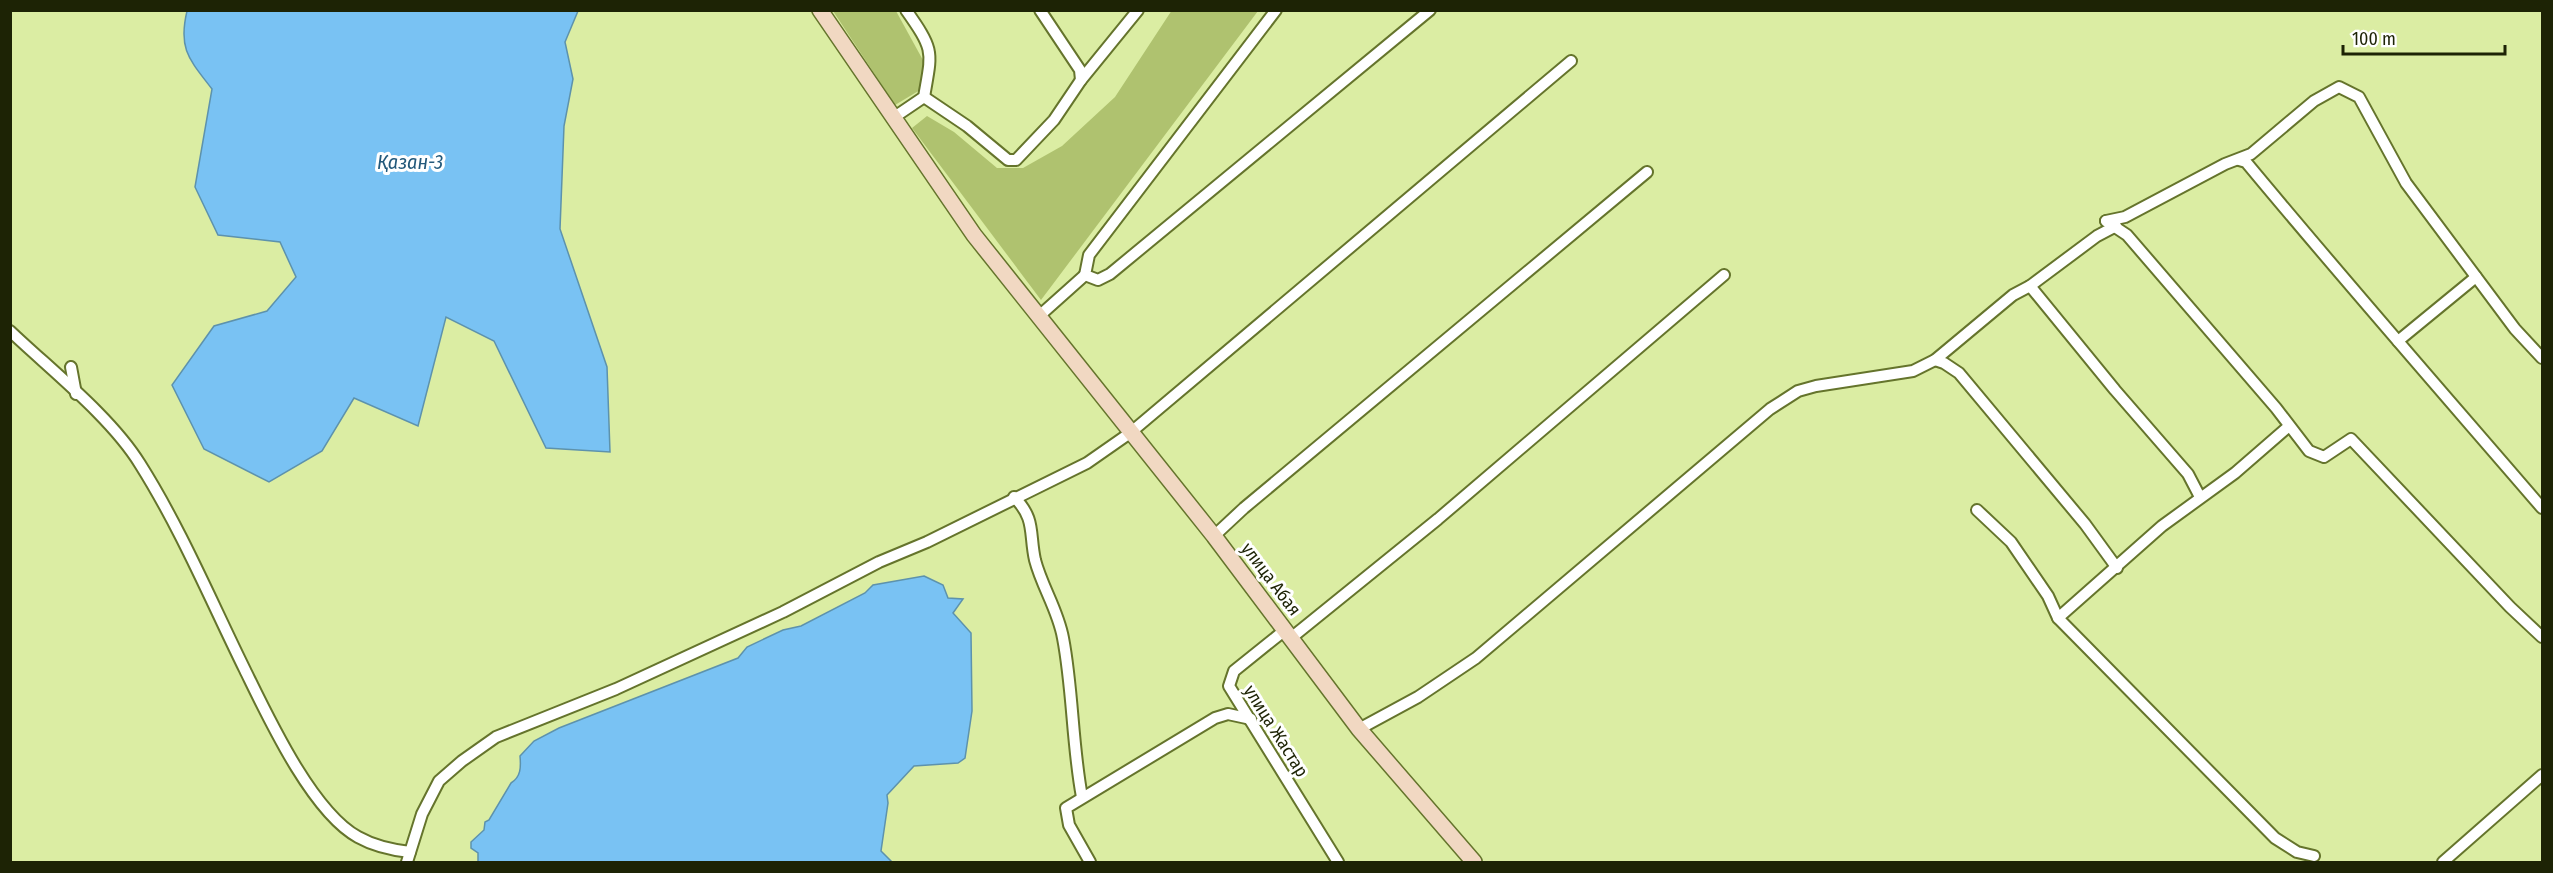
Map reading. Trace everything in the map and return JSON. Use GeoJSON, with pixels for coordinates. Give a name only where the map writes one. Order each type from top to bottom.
{"type":"FeatureCollection","features":[{"type":"Feature","properties":{"kind":"main road","name":"улица Абая"},"geometry":{"type":"LineString","coordinates":[[820,10],[974,235],[1214,536],[1359,729],[1473,862]]}},
{"type":"Feature","properties":{"kind":"street"},"geometry":{"type":"LineString","coordinates":[[892,118],[924,98],[931,67],[931,55],[922,33],[906,10]]}},
{"type":"Feature","properties":{"kind":"street"},"geometry":{"type":"LineString","coordinates":[[1040,10],[1080,70],[1081,80]]}},
{"type":"Feature","properties":{"kind":"street"},"geometry":{"type":"LineString","coordinates":[[924,98],[967,126],[1008,160],[1016,160],[1054,120],[1081,80],[1138,10]]}},
{"type":"Feature","properties":{"kind":"street"},"geometry":{"type":"LineString","coordinates":[[1038,317],[1085,275],[1089,255],[1276,10]]}},
{"type":"Feature","properties":{"kind":"street"},"geometry":{"type":"LineString","coordinates":[[1085,275],[1098,280],[1110,274],[1430,10]]}},
{"type":"Feature","properties":{"kind":"street"},"geometry":{"type":"LineString","coordinates":[[10,331],[122,438],[139,462],[296,768],[333,816],[357,837],[409,857],[422,814],[439,781],[496,737],[687,658],[1087,463],[1130,433],[1571,61]]}},
{"type":"Feature","properties":{"kind":"street"},"geometry":{"type":"LineString","coordinates":[[2542,358],[2515,329],[2406,183],[2359,97],[2339,87],[2332,90],[2251,154],[2225,164],[2124,218],[2106,221],[2127,234],[2276,408],[2288,427],[2309,451],[2319,458],[2331,453],[2351,439],[2510,607],[2542,637]]}},
{"type":"Feature","properties":{"kind":"street"},"geometry":{"type":"LineString","coordinates":[[2239,160],[2246,162],[2542,508]]}},
{"type":"Feature","properties":{"kind":"street"},"geometry":{"type":"LineString","coordinates":[[1214,536],[1244,508],[1647,172]]}},
{"type":"Feature","properties":{"kind":"street"},"geometry":{"type":"LineString","coordinates":[[1359,729],[1419,697],[1476,658],[1770,409],[1798,392],[1816,386],[1913,371],[1935,360],[2013,295],[2030,286],[2097,236],[2116,226]]}},
{"type":"Feature","properties":{"kind":"street","name":"улица Жастар"},"geometry":{"type":"LineString","coordinates":[[1338,862],[1229,686],[1234,671],[1288,634],[1438,519],[1724,275]]}},
{"type":"Feature","properties":{"kind":"street"},"geometry":{"type":"LineString","coordinates":[[2398,341],[2476,277]]}},
{"type":"Feature","properties":{"kind":"street"},"geometry":{"type":"LineString","coordinates":[[2030,286],[2115,390],[2188,474],[2200,497]]}},
{"type":"Feature","properties":{"kind":"street"},"geometry":{"type":"LineString","coordinates":[[1935,360],[1959,373],[2085,524],[2117,568]]}},
{"type":"Feature","properties":{"kind":"street"},"geometry":{"type":"LineString","coordinates":[[71,367],[76,394]]}},
{"type":"Feature","properties":{"kind":"street"},"geometry":{"type":"LineString","coordinates":[[2058,618],[2162,526],[2235,473],[2288,427]]}},
{"type":"Feature","properties":{"kind":"street"},"geometry":{"type":"LineString","coordinates":[[1014,497],[1029,515],[1036,562],[1062,634],[1075,763],[1082,797]]}},
{"type":"Feature","properties":{"kind":"street"},"geometry":{"type":"LineString","coordinates":[[1977,510],[2011,542],[2048,596],[2058,618],[2276,838],[2297,852],[2314,856]]}},
{"type":"Feature","properties":{"kind":"street"},"geometry":{"type":"LineString","coordinates":[[1090,862],[1069,825],[1066,808],[1215,718],[1228,714],[1251,719]]}},
{"type":"Feature","properties":{"kind":"street"},"geometry":{"type":"LineString","coordinates":[[2443,862],[2542,775]]}},
{"type":"Feature","properties":{"kind":"green space"},"geometry":{"type":"Polygon","coordinates":[[[1172,10],[1258,11],[1041,300],[912,128],[927,116],[954,132],[997,168],[1023,168],[1062,146],[1115,97],[1172,10]]]}},
{"type":"Feature","properties":{"kind":"green space"},"geometry":{"type":"Polygon","coordinates":[[[833,11],[896,11],[924,62],[920,90],[895,105],[833,11]]]}},
{"type":"Feature","properties":{"kind":"water","name":"Қазан-3"},"geometry":{"type":"Polygon","coordinates":[[[187,11],[578,11],[565,42],[573,79],[564,126],[560,229],[607,367],[610,452],[546,448],[494,341],[446,317],[418,426],[354,398],[322,451],[269,482],[204,449],[172,385],[214,326],[267,311],[296,277],[280,242],[218,235],[195,187],[212,89],[197,70],[185,44],[187,11]]]}},
{"type":"Feature","properties":{"kind":"water"},"geometry":{"type":"Polygon","coordinates":[[[924,576],[943,585],[948,598],[963,599],[953,613],[971,633],[972,711],[965,758],[958,763],[914,766],[887,795],[888,803],[881,851],[892,862],[478,862],[478,853],[471,848],[471,842],[484,830],[485,822],[489,820],[511,783],[519,775],[520,756],[534,741],[559,728],[738,658],[747,647],[783,630],[801,626],[865,593],[873,585],[924,576]]]}}]}
